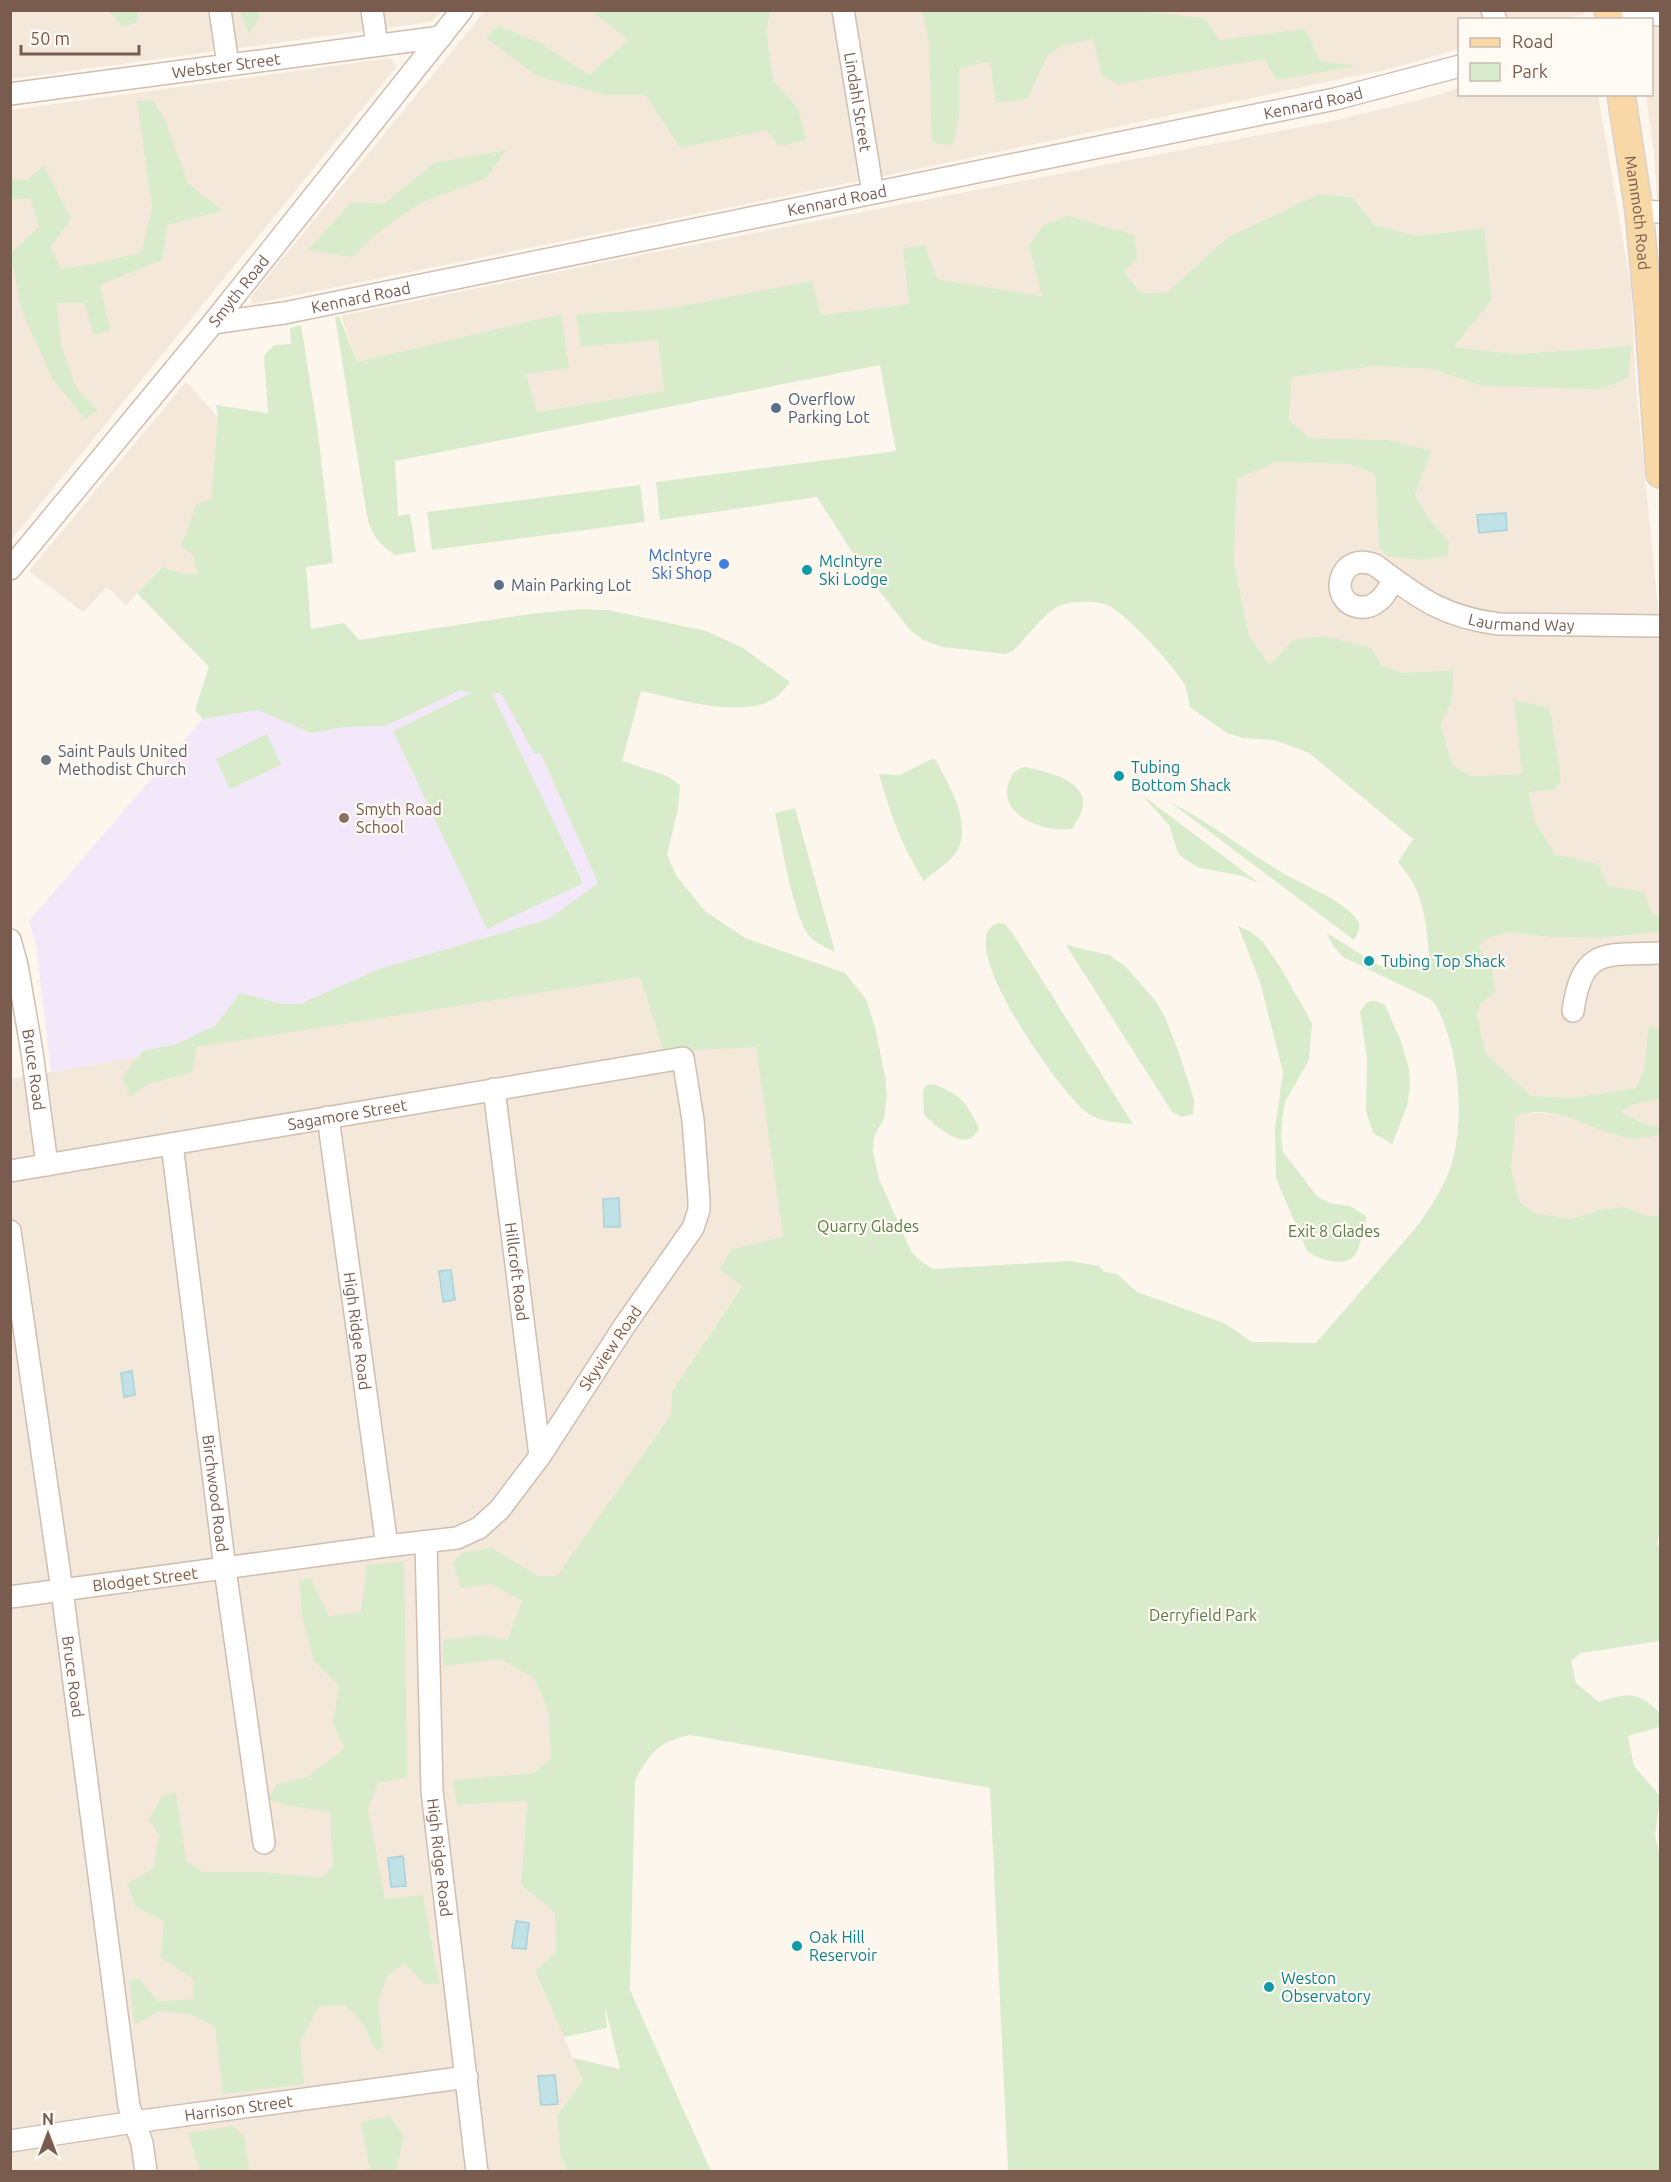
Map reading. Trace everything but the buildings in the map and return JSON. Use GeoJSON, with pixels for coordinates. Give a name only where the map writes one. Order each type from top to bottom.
{"type":"FeatureCollection","features":[{"type":"Feature","properties":{"kind":"main road","name":"Mammoth Road"},"geometry":{"type":"LineString","coordinates":[[1621,96],[1650,212],[1648,306],[1660,474]]}},
{"type":"Feature","properties":{"kind":"street"},"geometry":{"type":"LineString","coordinates":[[220,10],[228,65]]}},
{"type":"Feature","properties":{"kind":"street"},"geometry":{"type":"LineString","coordinates":[[372,10],[377,45]]}},
{"type":"Feature","properties":{"kind":"street","name":"Smyth Road"},"geometry":{"type":"LineString","coordinates":[[10,568],[213,323],[462,10]]}},
{"type":"Feature","properties":{"kind":"street","name":"Lindahl Street"},"geometry":{"type":"LineString","coordinates":[[843,10],[873,193]]}},
{"type":"Feature","properties":{"kind":"street"},"geometry":{"type":"LineString","coordinates":[[1626,18],[1644,13],[1660,15]]}},
{"type":"Feature","properties":{"kind":"street","name":"Webster Street"},"geometry":{"type":"LineString","coordinates":[[10,94],[441,37]]}},
{"type":"Feature","properties":{"kind":"street","name":"Kennard Road"},"geometry":{"type":"LineString","coordinates":[[213,323],[284,313],[1335,99],[1458,67]]}},
{"type":"Feature","properties":{"kind":"street","name":"Laurmand Way"},"geometry":{"type":"LineString","coordinates":[[1394,579],[1434,607],[1478,621],[1500,624],[1660,627]]}},
{"type":"Feature","properties":{"kind":"street","name":"Bruce Road"},"geometry":{"type":"LineString","coordinates":[[10,940],[17,965],[32,1052],[47,1165]]}},
{"type":"Feature","properties":{"kind":"street"},"geometry":{"type":"LineString","coordinates":[[1573,1011],[1576,992],[1590,963],[1601,957],[1615,955],[1660,953]]}},
{"type":"Feature","properties":{"kind":"street","name":"Sagamore Street"},"geometry":{"type":"LineString","coordinates":[[10,1171],[683,1058]]}},
{"type":"Feature","properties":{"kind":"street","name":"Skyview Road"},"geometry":{"type":"LineString","coordinates":[[387,1546],[458,1538],[479,1528],[500,1509],[540,1456],[625,1325],[693,1228],[697,1219],[699,1200],[698,1169],[689,1084],[683,1058]]}},
{"type":"Feature","properties":{"kind":"street","name":"Hillcroft Road"},"geometry":{"type":"LineString","coordinates":[[494,1089],[540,1456]]}},
{"type":"Feature","properties":{"kind":"street","name":"High Ridge Road"},"geometry":{"type":"LineString","coordinates":[[328,1117],[387,1546]]}},
{"type":"Feature","properties":{"kind":"street","name":"Birchwood Road"},"geometry":{"type":"LineString","coordinates":[[172,1144],[225,1569],[264,1843]]}},
{"type":"Feature","properties":{"kind":"street","name":"Bruce Road"},"geometry":{"type":"LineString","coordinates":[[10,1231],[62,1590],[129,2106],[142,2143],[146,2172]]}},
{"type":"Feature","properties":{"kind":"street","name":"High Ridge Road"},"geometry":{"type":"LineString","coordinates":[[426,1542],[432,1791],[477,2172]]}},
{"type":"Feature","properties":{"kind":"street","name":"Blodget Street"},"geometry":{"type":"LineString","coordinates":[[10,1597],[387,1546]]}},
{"type":"Feature","properties":{"kind":"street","name":"Harrison Street"},"geometry":{"type":"LineString","coordinates":[[10,2141],[467,2077]]}},
{"type":"Feature","properties":{"kind":"shaded area"},"geometry":{"type":"Polygon","coordinates":[[[10,11],[441,11],[432,21],[416,24],[11,79],[10,11]]]}},
{"type":"Feature","properties":{"kind":"shaded area"},"geometry":{"type":"Polygon","coordinates":[[[485,11],[1585,11],[1584,14],[1568,18],[1458,18],[1458,49],[1393,68],[893,174],[252,304],[251,297],[485,11]]]}},
{"type":"Feature","properties":{"kind":"shaded area"},"geometry":{"type":"Polygon","coordinates":[[[1660,11],[1660,240],[1654,152],[1646,96],[1653,96],[1653,19],[1660,11]]]}},
{"type":"Feature","properties":{"kind":"shaded area"},"geometry":{"type":"Polygon","coordinates":[[[390,58],[397,66],[11,540],[11,110],[390,58]]]}},
{"type":"Feature","properties":{"kind":"shaded area"},"geometry":{"type":"Polygon","coordinates":[[[1458,88],[1458,96],[1598,96],[1631,287],[1636,387],[1660,627],[1660,915],[1653,915],[1644,892],[1608,887],[1598,864],[1555,854],[1535,821],[1529,792],[1554,790],[1515,701],[1522,774],[1471,776],[1452,765],[1441,725],[1452,700],[1452,670],[1403,673],[1293,640],[1270,665],[1249,636],[1234,563],[1237,479],[1276,462],[1349,464],[1375,474],[1379,547],[1421,560],[1448,556],[1449,542],[1427,516],[1388,440],[1310,438],[1289,420],[1292,377],[1376,366],[1432,369],[1482,386],[1630,346],[1515,354],[1453,347],[1492,299],[1483,228],[1417,236],[1375,225],[1352,197],[1319,194],[1228,237],[1167,292],[1141,293],[1124,272],[1042,296],[937,279],[925,245],[903,248],[909,304],[821,315],[812,282],[666,309],[576,314],[581,347],[658,340],[664,391],[536,412],[526,374],[561,315],[357,362],[341,316],[610,261],[1337,120],[1458,88]]]}},
{"type":"Feature","properties":{"kind":"shaded area"},"geometry":{"type":"Polygon","coordinates":[[[186,382],[218,417],[211,499],[192,554],[198,574],[184,574],[161,567],[126,605],[107,587],[83,612],[29,571],[186,382]]]}},
{"type":"Feature","properties":{"kind":"shaded area","name":"Smyth Road School"},"geometry":{"type":"Polygon","coordinates":[[[494,648],[640,977],[241,1039],[51,1072],[36,944],[29,921],[244,671],[494,648]]]}},
{"type":"Feature","properties":{"kind":"shaded area"},"geometry":{"type":"Polygon","coordinates":[[[1508,932],[1548,937],[1597,938],[1660,932],[1660,1030],[1654,1026],[1648,1029],[1644,1070],[1637,1088],[1573,1098],[1531,1096],[1486,1054],[1477,1015],[1491,965],[1479,947],[1483,940],[1508,932]]]}},
{"type":"Feature","properties":{"kind":"shaded area"},"geometry":{"type":"Polygon","coordinates":[[[640,977],[664,1052],[756,1046],[783,1237],[742,1285],[672,1391],[671,1415],[555,1760],[534,1773],[454,1780],[458,1805],[527,1801],[521,1885],[555,1913],[556,1952],[535,1972],[583,2080],[557,2115],[560,2154],[567,2171],[11,2172],[11,1079],[241,1039],[640,977]]]}},
{"type":"Feature","properties":{"kind":"shaded area"},"geometry":{"type":"Polygon","coordinates":[[[1660,1099],[1660,1128],[1619,1112],[1632,1105],[1660,1099]]]}},
{"type":"Feature","properties":{"kind":"shaded area"},"geometry":{"type":"Polygon","coordinates":[[[1525,1112],[1559,1115],[1630,1138],[1660,1134],[1660,1215],[1648,1216],[1624,1207],[1599,1210],[1571,1219],[1534,1213],[1520,1202],[1511,1169],[1515,1131],[1514,1117],[1525,1112]]]}},
{"type":"Feature","properties":{"kind":"green space"},"geometry":{"type":"Polygon","coordinates":[[[1127,10],[1205,18],[1219,40],[1305,29],[1320,61],[1356,66],[1277,80],[1264,59],[1119,84],[1102,76],[1093,39],[1061,46],[1048,55],[1027,99],[996,103],[990,61],[959,69],[959,115],[953,145],[932,143],[929,41],[922,11],[1127,10]]]}},
{"type":"Feature","properties":{"kind":"green space"},"geometry":{"type":"Polygon","coordinates":[[[109,11],[137,11],[137,22],[123,27],[109,11]]]}},
{"type":"Feature","properties":{"kind":"green space"},"geometry":{"type":"Polygon","coordinates":[[[240,11],[257,11],[260,16],[249,34],[240,11]]]}},
{"type":"Feature","properties":{"kind":"green space"},"geometry":{"type":"Polygon","coordinates":[[[592,11],[770,11],[766,30],[773,80],[798,109],[806,140],[779,146],[766,130],[680,148],[646,95],[606,95],[537,76],[486,38],[498,26],[540,43],[589,75],[628,40],[592,11]]]}},
{"type":"Feature","properties":{"kind":"green space"},"geometry":{"type":"Polygon","coordinates":[[[152,100],[164,118],[188,183],[222,211],[167,225],[162,260],[100,285],[110,330],[94,335],[84,303],[57,303],[61,345],[77,389],[98,410],[85,419],[52,378],[21,309],[11,253],[39,227],[30,198],[11,199],[11,179],[27,180],[44,166],[71,219],[50,247],[61,269],[142,252],[152,207],[137,101],[152,100]]]}},
{"type":"Feature","properties":{"kind":"green space"},"geometry":{"type":"Polygon","coordinates":[[[506,150],[486,178],[420,203],[377,233],[352,257],[308,250],[351,202],[384,204],[434,163],[506,150]]]}},
{"type":"Feature","properties":{"kind":"green space"},"geometry":{"type":"Polygon","coordinates":[[[1319,194],[1352,197],[1375,225],[1417,236],[1484,228],[1492,299],[1454,347],[1515,354],[1631,346],[1628,378],[1601,389],[1482,386],[1432,369],[1376,366],[1292,377],[1289,420],[1310,438],[1388,440],[1431,451],[1415,494],[1427,516],[1449,542],[1448,556],[1421,560],[1386,556],[1379,547],[1375,474],[1349,464],[1276,462],[1237,479],[1234,563],[1249,636],[1270,665],[1293,640],[1324,636],[1371,648],[1382,666],[1403,673],[1453,670],[1452,700],[1441,725],[1452,765],[1471,776],[1522,774],[1514,700],[1550,708],[1561,781],[1554,790],[1529,792],[1535,821],[1555,854],[1598,864],[1608,886],[1644,892],[1653,915],[1660,915],[1660,932],[1597,938],[1548,937],[1508,932],[1483,940],[1479,947],[1491,965],[1495,993],[1480,1004],[1477,1015],[1486,1054],[1531,1096],[1573,1098],[1636,1088],[1644,1070],[1648,1029],[1654,1026],[1660,1030],[1660,1099],[1632,1105],[1620,1112],[1640,1122],[1660,1128],[1660,1134],[1628,1138],[1556,1114],[1528,1113],[1515,1117],[1511,1169],[1520,1202],[1534,1213],[1571,1219],[1599,1210],[1624,1207],[1648,1216],[1660,1215],[1660,1532],[1657,1543],[1660,1550],[1660,1641],[1581,1653],[1571,1661],[1576,1683],[1599,1702],[1625,1696],[1639,1697],[1660,1713],[1660,1727],[1628,1736],[1634,1766],[1660,1796],[1655,1836],[1660,1856],[1660,2171],[1008,2171],[990,1788],[690,1735],[670,1741],[656,1750],[645,1763],[635,1781],[630,1990],[711,2171],[567,2171],[560,2154],[557,2115],[583,2080],[573,2058],[620,2069],[605,2006],[607,2028],[564,2037],[535,1971],[556,1952],[555,1913],[521,1885],[527,1801],[457,1805],[453,1780],[534,1773],[551,1758],[548,1709],[534,1678],[500,1659],[443,1666],[443,1640],[482,1635],[508,1640],[522,1601],[491,1584],[461,1588],[453,1563],[462,1553],[491,1548],[538,1576],[557,1576],[671,1415],[672,1391],[742,1286],[720,1269],[732,1249],[783,1237],[756,1047],[664,1052],[640,977],[197,1047],[192,1072],[146,1085],[130,1097],[122,1077],[143,1051],[176,1044],[215,1026],[240,993],[282,1004],[300,1004],[379,969],[549,919],[598,883],[541,754],[534,753],[501,693],[492,693],[583,883],[487,929],[393,731],[473,692],[459,691],[385,726],[345,727],[311,733],[258,710],[203,719],[195,710],[209,667],[137,593],[162,567],[184,574],[198,574],[192,554],[181,546],[197,504],[211,499],[218,417],[216,405],[268,413],[264,356],[274,345],[291,344],[290,328],[301,325],[318,432],[333,563],[306,567],[311,629],[344,623],[359,640],[530,614],[581,609],[608,610],[706,631],[743,648],[790,682],[773,700],[741,707],[706,705],[641,691],[622,761],[667,776],[680,785],[678,809],[667,855],[677,877],[706,912],[745,938],[845,973],[866,999],[875,1027],[887,1096],[884,1119],[874,1136],[873,1152],[879,1179],[911,1251],[918,1259],[933,1269],[1069,1261],[1099,1266],[1104,1272],[1117,1274],[1137,1292],[1224,1323],[1252,1342],[1316,1343],[1419,1224],[1446,1179],[1456,1144],[1459,1103],[1454,1060],[1450,1040],[1435,1004],[1430,999],[1343,957],[1333,946],[1327,933],[1380,966],[1430,960],[1423,908],[1414,885],[1398,862],[1413,839],[1309,753],[1274,740],[1243,738],[1227,733],[1190,707],[1185,685],[1171,666],[1137,629],[1107,605],[1082,602],[1057,607],[1014,650],[1006,654],[943,647],[923,640],[910,630],[866,574],[817,497],[660,520],[656,482],[896,451],[880,365],[395,461],[398,516],[410,514],[416,552],[395,555],[376,538],[367,516],[335,317],[339,316],[357,362],[561,314],[569,368],[526,374],[537,412],[664,391],[658,340],[581,347],[576,314],[666,309],[812,281],[821,315],[909,304],[903,248],[925,245],[937,279],[1042,296],[1029,245],[1044,225],[1068,216],[1134,235],[1137,258],[1124,272],[1141,293],[1167,292],[1228,237],[1319,194]]]}},
{"type":"Feature","properties":{"kind":"green space"},"geometry":{"type":"Polygon","coordinates":[[[640,485],[645,522],[432,550],[427,512],[640,485]]]}},
{"type":"Feature","properties":{"kind":"green space"},"geometry":{"type":"Polygon","coordinates":[[[267,734],[281,765],[230,789],[216,759],[267,734]]]}},
{"type":"Feature","properties":{"kind":"green space"},"geometry":{"type":"Polygon","coordinates":[[[934,758],[957,805],[962,831],[955,854],[924,881],[897,829],[879,774],[900,775],[934,758]]]}},
{"type":"Feature","properties":{"kind":"green space"},"geometry":{"type":"Polygon","coordinates":[[[1024,767],[1061,777],[1077,788],[1082,795],[1083,807],[1072,829],[1062,830],[1038,825],[1018,814],[1011,806],[1007,796],[1010,778],[1024,767]]]}},
{"type":"Feature","properties":{"kind":"green space"},"geometry":{"type":"Polygon","coordinates":[[[1142,795],[1260,884],[1243,876],[1200,868],[1183,858],[1178,853],[1169,825],[1142,795]]]}},
{"type":"Feature","properties":{"kind":"green space"},"geometry":{"type":"Polygon","coordinates":[[[1170,802],[1199,818],[1283,873],[1343,906],[1359,922],[1359,930],[1354,940],[1170,802]]]}},
{"type":"Feature","properties":{"kind":"green space"},"geometry":{"type":"Polygon","coordinates":[[[795,808],[835,952],[808,934],[797,911],[775,813],[795,808]]]}},
{"type":"Feature","properties":{"kind":"green space"},"geometry":{"type":"Polygon","coordinates":[[[998,923],[1005,924],[1013,934],[1133,1124],[1102,1120],[1090,1115],[1072,1098],[1034,1048],[998,984],[988,956],[987,935],[998,923]]]}},
{"type":"Feature","properties":{"kind":"green space","name":"Exit 8 Glades"},"geometry":{"type":"Polygon","coordinates":[[[1238,926],[1251,932],[1263,942],[1312,1023],[1309,1060],[1286,1100],[1283,1112],[1281,1137],[1283,1152],[1317,1196],[1329,1203],[1350,1206],[1366,1216],[1365,1228],[1357,1251],[1349,1260],[1330,1261],[1307,1251],[1276,1178],[1275,1129],[1283,1072],[1260,982],[1238,926]]]}},
{"type":"Feature","properties":{"kind":"green space"},"geometry":{"type":"Polygon","coordinates":[[[1066,945],[1109,955],[1125,966],[1154,999],[1165,1017],[1179,1053],[1194,1100],[1193,1114],[1182,1117],[1172,1112],[1066,945]]]}},
{"type":"Feature","properties":{"kind":"green space"},"geometry":{"type":"Polygon","coordinates":[[[1371,1001],[1385,1005],[1400,1039],[1409,1068],[1410,1085],[1407,1106],[1392,1144],[1373,1133],[1366,1111],[1367,1059],[1360,1012],[1366,1003],[1371,1001]]]}},
{"type":"Feature","properties":{"kind":"green space"},"geometry":{"type":"Polygon","coordinates":[[[933,1084],[962,1100],[979,1128],[974,1136],[960,1139],[945,1132],[924,1115],[923,1091],[926,1085],[933,1084]]]}},
{"type":"Feature","properties":{"kind":"green space"},"geometry":{"type":"Polygon","coordinates":[[[404,1561],[407,1777],[378,1783],[368,1809],[385,1899],[423,1895],[439,1984],[424,1984],[404,1963],[387,1977],[378,2003],[383,2048],[376,2050],[364,2026],[346,2005],[319,2006],[300,2043],[304,2084],[223,2094],[215,2027],[190,2014],[160,2011],[135,2025],[129,1980],[139,1979],[159,2002],[193,1999],[193,1979],[161,1958],[164,1921],[136,1907],[127,1884],[154,1868],[159,1835],[149,1819],[163,1795],[176,1793],[186,1861],[202,1872],[261,1872],[321,1878],[333,1867],[330,1812],[285,1805],[268,1799],[277,1784],[307,1777],[345,1748],[333,1724],[339,1685],[314,1661],[302,1615],[299,1581],[311,1578],[328,1616],[361,1612],[367,1565],[404,1561]]]}},
{"type":"Feature","properties":{"kind":"green space"},"geometry":{"type":"Polygon","coordinates":[[[390,2116],[404,2137],[396,2171],[354,2171],[370,2169],[361,2122],[390,2116]]]}},
{"type":"Feature","properties":{"kind":"green space"},"geometry":{"type":"Polygon","coordinates":[[[233,2126],[244,2136],[249,2170],[268,2171],[200,2171],[188,2133],[233,2126]]]}},
{"type":"Feature","properties":{"kind":"water"},"geometry":{"type":"Polygon","coordinates":[[[1506,513],[1507,530],[1479,533],[1477,515],[1506,513]]]}},
{"type":"Feature","properties":{"kind":"water"},"geometry":{"type":"Polygon","coordinates":[[[619,1198],[620,1227],[604,1227],[603,1199],[619,1198]]]}},
{"type":"Feature","properties":{"kind":"water"},"geometry":{"type":"Polygon","coordinates":[[[451,1270],[455,1300],[443,1302],[439,1271],[451,1270]]]}},
{"type":"Feature","properties":{"kind":"water"},"geometry":{"type":"Polygon","coordinates":[[[132,1371],[135,1395],[124,1397],[121,1373],[132,1371]]]}},
{"type":"Feature","properties":{"kind":"water"},"geometry":{"type":"Polygon","coordinates":[[[403,1856],[406,1886],[391,1887],[388,1858],[403,1856]]]}},
{"type":"Feature","properties":{"kind":"water"},"geometry":{"type":"Polygon","coordinates":[[[516,1921],[529,1923],[526,1949],[512,1948],[516,1921]]]}},
{"type":"Feature","properties":{"kind":"water"},"geometry":{"type":"Polygon","coordinates":[[[555,2075],[558,2104],[541,2105],[538,2076],[555,2075]]]}},
{"type":"Feature","properties":{"kind":"place","name":"Overflow Parking Lot"},"geometry":{"type":"Point","coordinates":[776,408]}},
{"type":"Feature","properties":{"kind":"place","name":"McIntyre Ski Shop"},"geometry":{"type":"Point","coordinates":[724,564]}},
{"type":"Feature","properties":{"kind":"place","name":"McIntyre Ski Lodge"},"geometry":{"type":"Point","coordinates":[807,570]}},
{"type":"Feature","properties":{"kind":"place","name":"Main Parking Lot"},"geometry":{"type":"Point","coordinates":[499,585]}},
{"type":"Feature","properties":{"kind":"place","name":"Saint Pauls United Methodist Church"},"geometry":{"type":"Point","coordinates":[46,760]}},
{"type":"Feature","properties":{"kind":"place","name":"Tubing Bottom Shack"},"geometry":{"type":"Point","coordinates":[1119,776]}},
{"type":"Feature","properties":{"kind":"place","name":"Smyth Road School"},"geometry":{"type":"Point","coordinates":[344,818]}},
{"type":"Feature","properties":{"kind":"place","name":"Tubing Top Shack"},"geometry":{"type":"Point","coordinates":[1369,961]}},
{"type":"Feature","properties":{"kind":"place","name":"Oak Hill Reservoir"},"geometry":{"type":"Point","coordinates":[797,1946]}},
{"type":"Feature","properties":{"kind":"place","name":"Weston Observatory"},"geometry":{"type":"Point","coordinates":[1269,1987]}},
{"type":"Feature","properties":{"kind":"park label","name":"Quarry Glades"},"geometry":{"type":"Point","coordinates":[868,1226]}},
{"type":"Feature","properties":{"kind":"park label","name":"Derryfield Park"},"geometry":{"type":"Point","coordinates":[1203,1615]}}]}
